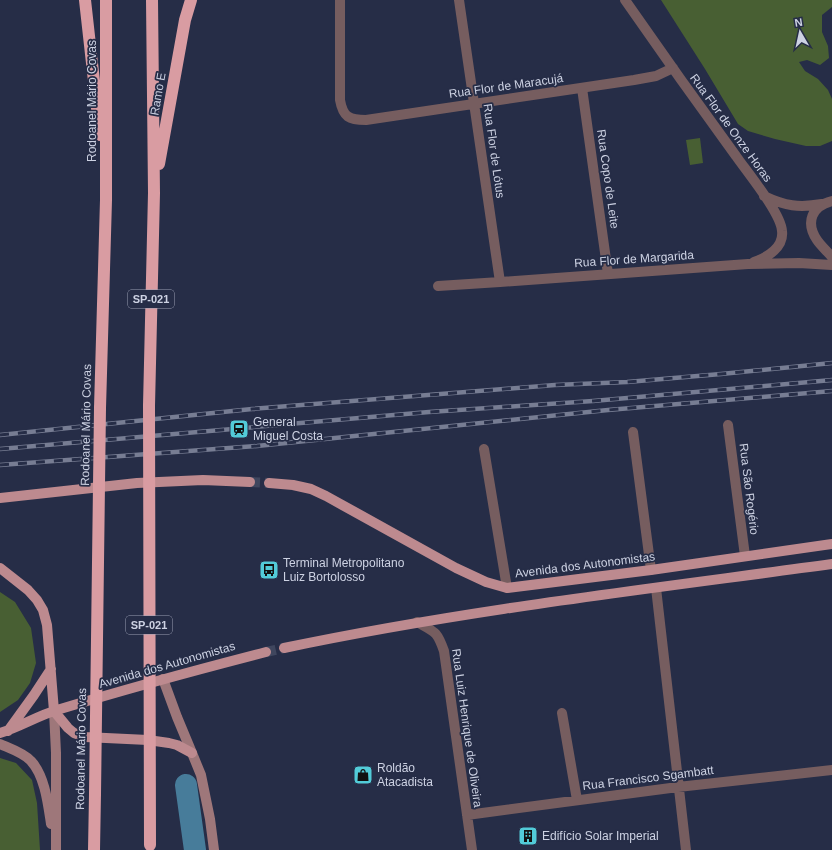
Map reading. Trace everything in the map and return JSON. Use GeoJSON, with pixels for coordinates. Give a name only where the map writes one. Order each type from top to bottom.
{"type":"FeatureCollection","features":[{"type":"Feature","properties":{"kind":"highway"},"geometry":{"type":"LineString","coordinates":[[85,0],[106,200]]}},
{"type":"Feature","properties":{"kind":"highway","name":"Rodoanel Mário Covas"},"geometry":{"type":"LineString","coordinates":[[94,850],[100,408],[106,200],[106,0]]}},
{"type":"Feature","properties":{"kind":"highway","name":"SP-021"},"geometry":{"type":"LineString","coordinates":[[150,847],[149,406],[154,193],[152,0]]}},
{"type":"Feature","properties":{"kind":"highway","name":"Ramo E"},"geometry":{"type":"LineString","coordinates":[[154,193],[185,20],[191,0]]}},
{"type":"Feature","properties":{"kind":"main road"},"geometry":{"type":"LineString","coordinates":[[0,498],[137,483],[203,480],[250,482]]}},
{"type":"Feature","properties":{"kind":"main road","name":"Avenida dos Autonomistas"},"geometry":{"type":"LineString","coordinates":[[269,483],[293,485],[318,492],[456,568],[486,582],[507,588],[651,570],[832,544]]}},
{"type":"Feature","properties":{"kind":"main road"},"geometry":{"type":"LineString","coordinates":[[284,648],[417,622],[832,564]]}},
{"type":"Feature","properties":{"kind":"main road"},"geometry":{"type":"LineString","coordinates":[[0,568],[28,590],[37,600],[43,610],[47,625],[56,753],[55,850]]}},
{"type":"Feature","properties":{"kind":"main road","name":"Avenida dos Autonomistas"},"geometry":{"type":"LineString","coordinates":[[4,732],[54,711],[163,679],[266,652]]}},
{"type":"Feature","properties":{"kind":"main road"},"geometry":{"type":"LineString","coordinates":[[4,732],[34,695],[51,669]]}},
{"type":"Feature","properties":{"kind":"main road"},"geometry":{"type":"LineString","coordinates":[[163,679],[201,775],[210,819],[214,850]]}},
{"type":"Feature","properties":{"kind":"main road"},"geometry":{"type":"LineString","coordinates":[[54,711],[68,728],[74,733],[85,737],[162,742],[177,745],[192,753]]}},
{"type":"Feature","properties":{"kind":"main road"},"geometry":{"type":"LineString","coordinates":[[0,744],[18,752],[30,760],[39,774],[47,798],[55,850]]}},
{"type":"Feature","properties":{"kind":"street","name":"Rua Flor de Maracujá"},"geometry":{"type":"LineString","coordinates":[[340,0],[339,92],[341,108],[343,112],[351,119],[366,120],[582,88],[645,78],[663,73],[673,68]]}},
{"type":"Feature","properties":{"kind":"street","name":"Rua Flor de Lótus"},"geometry":{"type":"LineString","coordinates":[[459,0],[500,282]]}},
{"type":"Feature","properties":{"kind":"street","name":"Rua Flor de Onze Horas"},"geometry":{"type":"LineString","coordinates":[[625,0],[764,196],[781,225],[782,238],[777,247],[769,255],[748,264]]}},
{"type":"Feature","properties":{"kind":"street","name":"Rua Copo de Leite"},"geometry":{"type":"LineString","coordinates":[[582,88],[608,274]]}},
{"type":"Feature","properties":{"kind":"street"},"geometry":{"type":"LineString","coordinates":[[764,196],[779,203],[796,206],[828,203]]}},
{"type":"Feature","properties":{"kind":"street"},"geometry":{"type":"LineString","coordinates":[[828,203],[819,207],[813,212],[811,223],[816,238],[830,254]]}},
{"type":"Feature","properties":{"kind":"street","name":"Rua Flor de Margarida"},"geometry":{"type":"LineString","coordinates":[[438,286],[748,264],[798,263],[832,265]]}},
{"type":"Feature","properties":{"kind":"street","name":"Rua São Rogério"},"geometry":{"type":"LineString","coordinates":[[728,425],[745,556]]}},
{"type":"Feature","properties":{"kind":"street"},"geometry":{"type":"LineString","coordinates":[[632,432],[651,570]]}},
{"type":"Feature","properties":{"kind":"street"},"geometry":{"type":"LineString","coordinates":[[484,449],[507,588]]}},
{"type":"Feature","properties":{"kind":"street"},"geometry":{"type":"LineString","coordinates":[[656,588],[686,850]]}},
{"type":"Feature","properties":{"kind":"street","name":"Rua Luiz Henrique de Oliveira"},"geometry":{"type":"LineString","coordinates":[[417,622],[435,632],[444,651],[472,850]]}},
{"type":"Feature","properties":{"kind":"street"},"geometry":{"type":"LineString","coordinates":[[562,713],[577,800]]}},
{"type":"Feature","properties":{"kind":"street","name":"Rua Francisco Sgambatt"},"geometry":{"type":"LineString","coordinates":[[467,815],[678,787],[832,770]]}},
{"type":"Feature","properties":{"kind":"green space"},"geometry":{"type":"Polygon","coordinates":[[[661,0],[832,0],[832,7],[822,15],[822,32],[828,46],[829,58],[820,65],[807,60],[799,62],[805,71],[818,79],[828,90],[832,99],[832,141],[820,146],[806,146],[748,131],[738,124],[661,0]]]}},
{"type":"Feature","properties":{"kind":"green space"},"geometry":{"type":"Polygon","coordinates":[[[700,138],[703,163],[690,165],[686,140],[700,138]]]}},
{"type":"Feature","properties":{"kind":"green space"},"geometry":{"type":"Polygon","coordinates":[[[0,592],[15,602],[31,628],[36,663],[30,683],[18,700],[0,712],[0,592]]]}},
{"type":"Feature","properties":{"kind":"green space"},"geometry":{"type":"Polygon","coordinates":[[[0,758],[16,763],[32,780],[37,803],[40,850],[0,850],[0,758]]]}},
{"type":"Feature","properties":{"kind":"waterway"},"geometry":{"type":"LineString","coordinates":[[186,785],[195,850]]}},
{"type":"Feature","properties":{"kind":"tunnel"},"geometry":{"type":"LineString","coordinates":[[250,482],[269,483]]}},
{"type":"Feature","properties":{"kind":"tunnel"},"geometry":{"type":"LineString","coordinates":[[266,652],[284,648]]}},
{"type":"Feature","properties":{"kind":"railway"},"geometry":{"type":"LineString","coordinates":[[0,435],[252,409],[555,385],[627,382],[832,363]]}},
{"type":"Feature","properties":{"kind":"railway"},"geometry":{"type":"LineString","coordinates":[[0,449],[429,412],[593,401],[832,380]]}},
{"type":"Feature","properties":{"kind":"railway"},"geometry":{"type":"LineString","coordinates":[[0,465],[257,446],[608,410],[832,391]]}},
{"type":"Feature","properties":{"kind":"place","name":"General Miguel Costa"},"geometry":{"type":"Point","coordinates":[239,429]}},
{"type":"Feature","properties":{"kind":"place","name":"Terminal Metropolitano Luiz Bortolosso"},"geometry":{"type":"Point","coordinates":[269,570]}},
{"type":"Feature","properties":{"kind":"place","name":"Roldão Atacadista"},"geometry":{"type":"Point","coordinates":[363,775]}},
{"type":"Feature","properties":{"kind":"place","name":"Edifício Solar Imperial"},"geometry":{"type":"Point","coordinates":[528,836]}}]}
